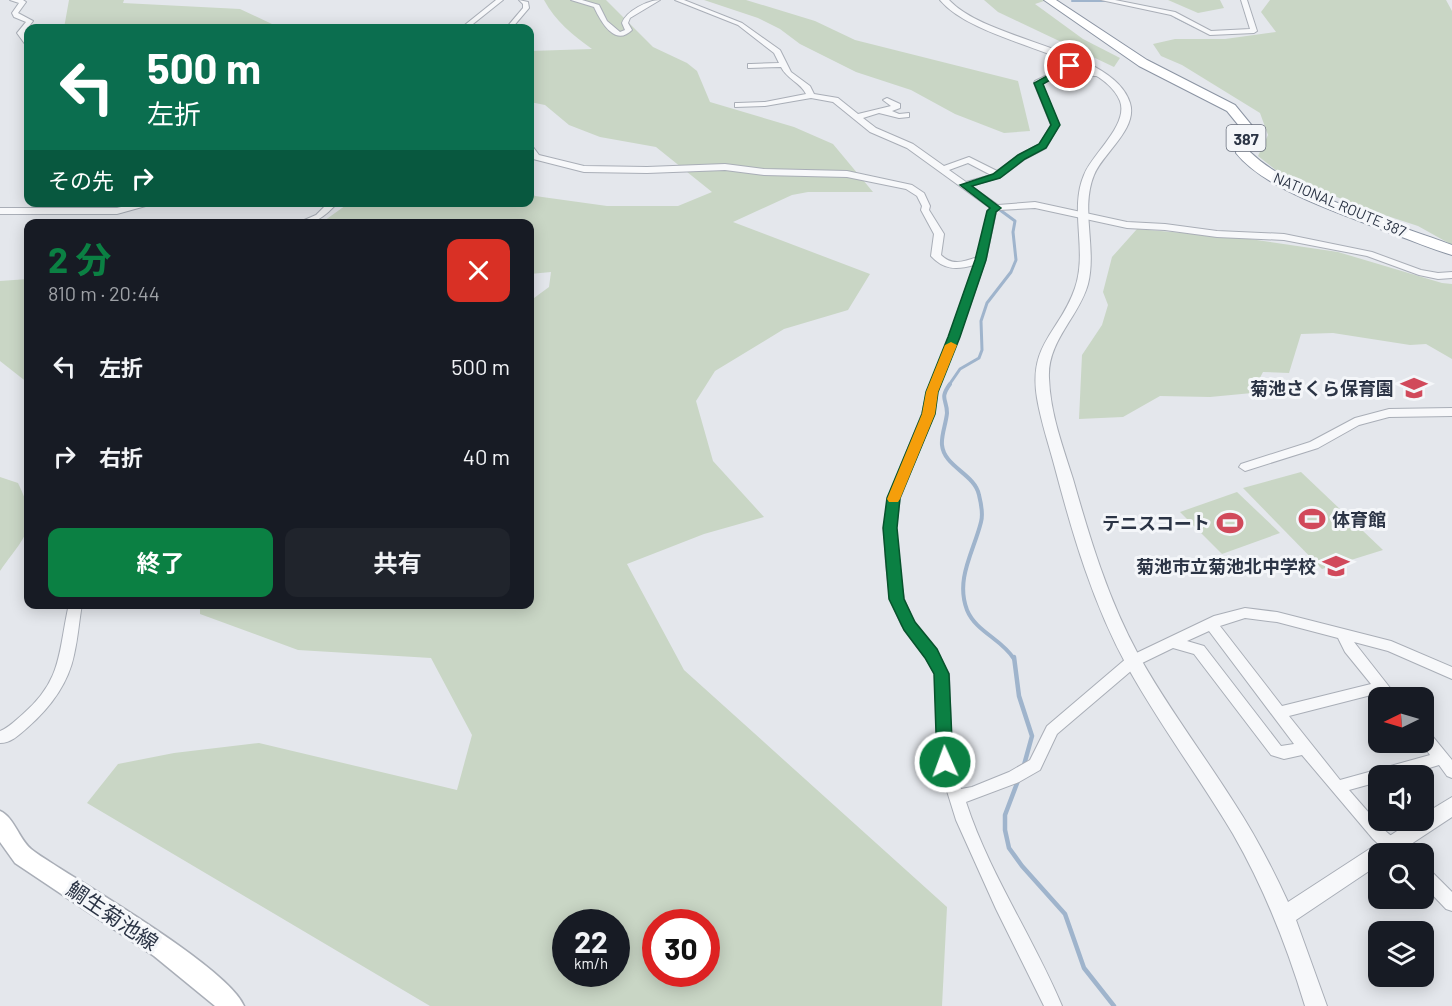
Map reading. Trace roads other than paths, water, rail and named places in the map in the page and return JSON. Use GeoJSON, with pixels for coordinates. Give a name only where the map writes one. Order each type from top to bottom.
{"type":"FeatureCollection","features":[{"type":"Feature","properties":{"kind":"highway","name":"NATIONAL ROUTE 387"},"geometry":{"type":"LineString","coordinates":[[1050,0],[1143,63],[1231,108],[1247,127],[1243,153],[1257,166],[1336,206],[1452,250]]}},
{"type":"Feature","properties":{"kind":"main road","name":"鯛生菊池線"},"geometry":{"type":"LineString","coordinates":[[0,821],[3,829],[23,856],[162,948],[209,984],[232,1006]]}},
{"type":"Feature","properties":{"kind":"street"},"geometry":{"type":"LineString","coordinates":[[13,0],[23,2],[15,13],[16,16],[30,21],[28,24]]}},
{"type":"Feature","properties":{"kind":"street"},"geometry":{"type":"LineString","coordinates":[[469,24],[500,0]]}},
{"type":"Feature","properties":{"kind":"street"},"geometry":{"type":"LineString","coordinates":[[512,24],[526,8],[526,3],[522,0]]}},
{"type":"Feature","properties":{"kind":"street"},"geometry":{"type":"LineString","coordinates":[[574,0],[600,8],[599,15],[618,34],[624,34],[629,30],[624,23],[627,17],[657,0]]}},
{"type":"Feature","properties":{"kind":"street"},"geometry":{"type":"LineString","coordinates":[[678,0],[740,24],[777,52],[788,74],[807,88],[811,96]]}},
{"type":"Feature","properties":{"kind":"street"},"geometry":{"type":"LineString","coordinates":[[944,0],[958,13],[990,29],[1099,74],[1118,89],[1127,107],[1122,126],[1090,173],[1086,186],[1086,260],[1081,289],[1044,357],[1043,391],[1087,558],[1102,599],[1133,661],[1239,828],[1284,916],[1306,972],[1316,1006]]}},
{"type":"Feature","properties":{"kind":"street"},"geometry":{"type":"LineString","coordinates":[[1104,0],[1173,14],[1210,33],[1254,31],[1244,0]]}},
{"type":"Feature","properties":{"kind":"street"},"geometry":{"type":"LineString","coordinates":[[751,66],[784,64]]}},
{"type":"Feature","properties":{"kind":"street"},"geometry":{"type":"LineString","coordinates":[[965,185],[998,175],[1022,157],[1043,146],[1055,125],[1038,83],[1070,66],[1099,74]]}},
{"type":"Feature","properties":{"kind":"street"},"geometry":{"type":"LineString","coordinates":[[738,105],[765,104],[811,96],[835,100],[873,130],[910,146],[996,208]]}},
{"type":"Feature","properties":{"kind":"street"},"geometry":{"type":"LineString","coordinates":[[857,117],[897,106],[887,100]]}},
{"type":"Feature","properties":{"kind":"street"},"geometry":{"type":"LineString","coordinates":[[885,111],[897,117],[906,116]]}},
{"type":"Feature","properties":{"kind":"street"},"geometry":{"type":"LineString","coordinates":[[534,154],[536,157],[574,168],[647,170],[724,167],[764,172],[847,174],[909,187],[921,195],[926,206],[925,210],[939,234],[936,256],[941,263],[952,267],[981,260]]}},
{"type":"Feature","properties":{"kind":"street"},"geometry":{"type":"LineString","coordinates":[[944,170],[969,160],[998,175]]}},
{"type":"Feature","properties":{"kind":"street"},"geometry":{"type":"LineString","coordinates":[[15,211],[24,204]]}},
{"type":"Feature","properties":{"kind":"street"},"geometry":{"type":"LineString","coordinates":[[1053,1006],[1002,903],[956,797],[945,762],[942,674],[931,654],[909,626],[897,599],[890,528],[894,498],[928,414],[932,392],[981,260],[992,211],[996,208],[1035,205],[1127,225],[1166,227],[1217,234],[1284,237],[1369,254],[1419,272],[1452,275]]}},
{"type":"Feature","properties":{"kind":"street"},"geometry":{"type":"LineString","coordinates":[[0,211],[117,211],[134,207]]}},
{"type":"Feature","properties":{"kind":"street"},"geometry":{"type":"LineString","coordinates":[[316,219],[329,207]]}},
{"type":"Feature","properties":{"kind":"street"},"geometry":{"type":"LineString","coordinates":[[1245,467],[1314,445],[1355,422],[1389,413],[1452,412]]}},
{"type":"Feature","properties":{"kind":"street"},"geometry":{"type":"LineString","coordinates":[[0,737],[5,737],[34,715],[50,695],[63,669],[75,609]]}},
{"type":"Feature","properties":{"kind":"street"},"geometry":{"type":"LineString","coordinates":[[956,797],[973,794],[1014,777],[1035,765],[1052,730],[1133,661],[1211,624],[1245,613],[1277,617],[1391,646],[1452,673]]}},
{"type":"Feature","properties":{"kind":"street"},"geometry":{"type":"LineString","coordinates":[[1211,624],[1380,843]]}},
{"type":"Feature","properties":{"kind":"street"},"geometry":{"type":"LineString","coordinates":[[1343,634],[1350,648],[1383,687]]}},
{"type":"Feature","properties":{"kind":"street"},"geometry":{"type":"LineString","coordinates":[[1172,642],[1199,650],[1276,751],[1284,753],[1305,748]]}},
{"type":"Feature","properties":{"kind":"street"},"geometry":{"type":"LineString","coordinates":[[1278,713],[1368,696]]}},
{"type":"Feature","properties":{"kind":"street"},"geometry":{"type":"LineString","coordinates":[[1434,748],[1452,771]]}},
{"type":"Feature","properties":{"kind":"street"},"geometry":{"type":"LineString","coordinates":[[1418,765],[1442,758]]}},
{"type":"Feature","properties":{"kind":"street"},"geometry":{"type":"LineString","coordinates":[[1337,787],[1368,779]]}},
{"type":"Feature","properties":{"kind":"street"},"geometry":{"type":"LineString","coordinates":[[1400,843],[1452,806]]}},
{"type":"Feature","properties":{"kind":"street"},"geometry":{"type":"LineString","coordinates":[[1284,916],[1368,864]]}},
{"type":"Feature","properties":{"kind":"street"},"geometry":{"type":"LineString","coordinates":[[1434,885],[1452,903]]}},
{"type":"Feature","properties":{"kind":"waterway"},"geometry":{"type":"LineString","coordinates":[[1072,1],[1107,1]]}},
{"type":"Feature","properties":{"kind":"waterway"},"geometry":{"type":"LineString","coordinates":[[1175,17],[1195,27]]}},
{"type":"Feature","properties":{"kind":"waterway"},"geometry":{"type":"LineString","coordinates":[[949,385],[960,369],[979,358],[982,350],[981,321],[987,303],[1011,272],[1016,260],[1013,232],[1015,221],[1000,210]]}},
{"type":"Feature","properties":{"kind":"waterway"},"geometry":{"type":"LineString","coordinates":[[950,384],[944,396],[947,413],[942,445],[948,459],[972,481],[980,498],[982,512],[964,576],[964,599],[971,618],[1003,646],[1014,659]]}},
{"type":"Feature","properties":{"kind":"waterway"},"geometry":{"type":"LineString","coordinates":[[1014,657],[1019,696],[1032,736],[1024,765]]}},
{"type":"Feature","properties":{"kind":"waterway"},"geometry":{"type":"LineString","coordinates":[[1019,778],[1005,815],[1005,830],[1009,848],[1065,914],[1084,968],[1114,1006]]}},
{"type":"Feature","properties":{"kind":"place","name":"菊池さくら保育園"},"geometry":{"type":"Point","coordinates":[1414,388]}},
{"type":"Feature","properties":{"kind":"place","name":"体育館"},"geometry":{"type":"Point","coordinates":[1312,519]}},
{"type":"Feature","properties":{"kind":"place","name":"テニスコート"},"geometry":{"type":"Point","coordinates":[1230,523]}},
{"type":"Feature","properties":{"kind":"place","name":"菊池市立菊池北中学校"},"geometry":{"type":"Point","coordinates":[1336,566]}}]}
